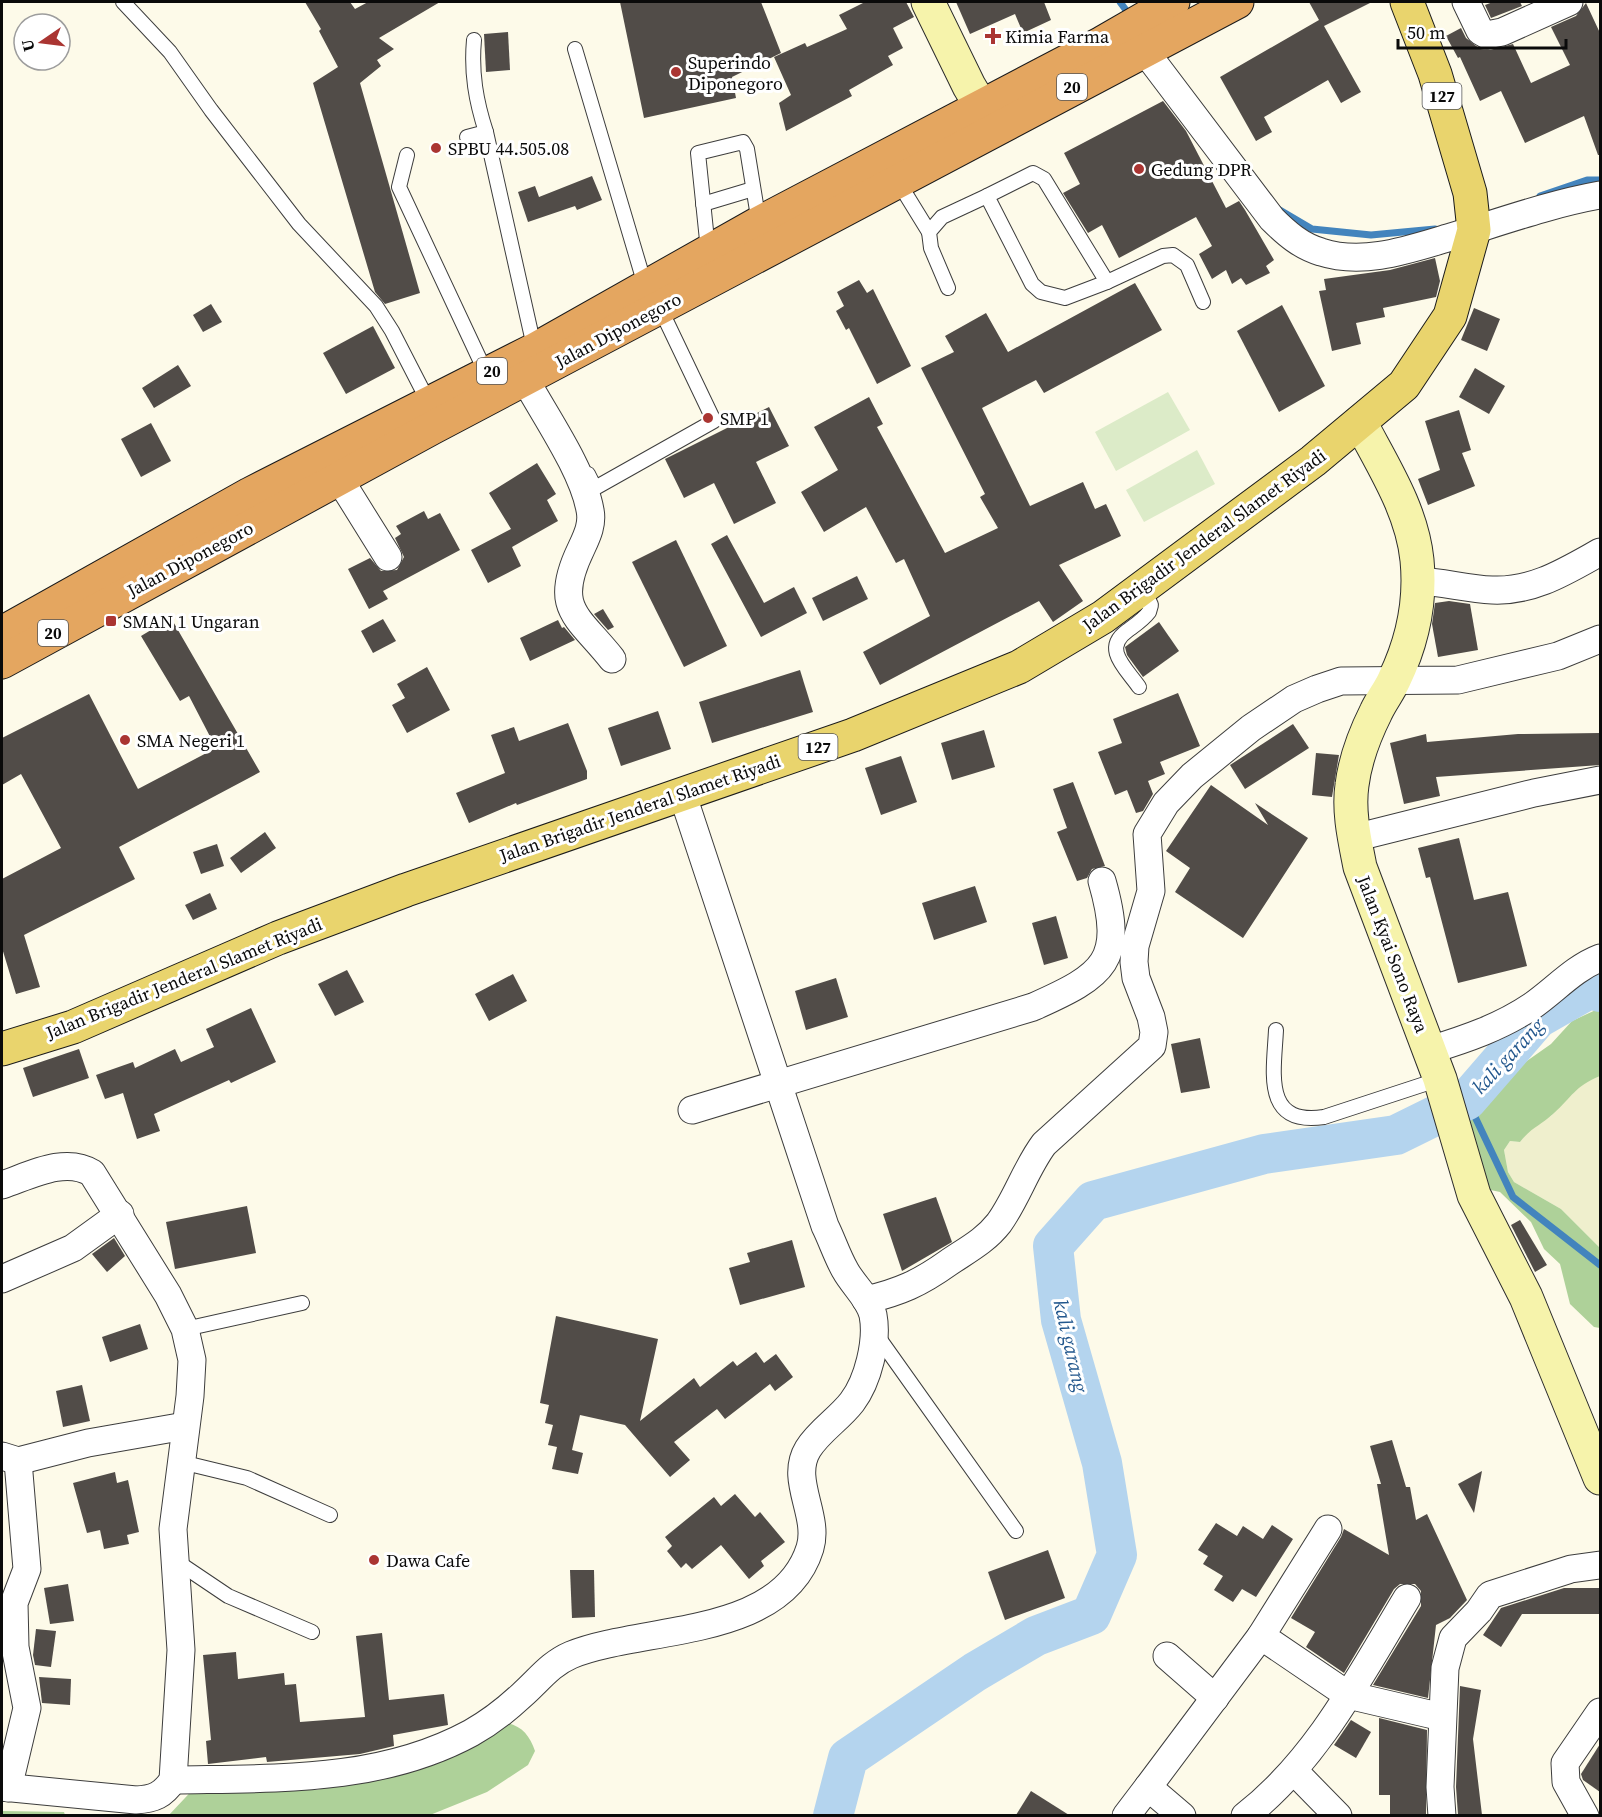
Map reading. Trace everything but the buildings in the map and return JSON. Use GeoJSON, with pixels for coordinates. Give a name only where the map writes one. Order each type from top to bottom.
{"type":"FeatureCollection","features":[{"type":"Feature","properties":{"kind":"highway","name":"Jalan Diponegoro"},"geometry":{"type":"LineString","coordinates":[[2,662],[46,623],[250,494],[428,402],[491,384],[534,368],[653,296],[1107,55],[1151,25],[1237,2]]}},
{"type":"Feature","properties":{"kind":"highway","name":"Jalan Diponegoro"},"geometry":{"type":"LineString","coordinates":[[653,296],[708,250],[759,223],[890,169]]}},
{"type":"Feature","properties":{"kind":"highway","name":"Jalan Diponegoro"},"geometry":{"type":"LineString","coordinates":[[2,633],[46,623],[340,480],[491,384]]}},
{"type":"Feature","properties":{"kind":"main road","name":"Jalan Brigadir Jenderal Slamet Riyadi"},"geometry":{"type":"LineString","coordinates":[[2,1049],[73,1027],[278,938],[406,890],[853,735],[1019,667],[1103,617],[1143,588],[1313,461],[1404,385],[1450,316],[1474,227],[1470,193],[1435,74],[1407,2]]}},
{"type":"Feature","properties":{"kind":"street"},"geometry":{"type":"LineString","coordinates":[[928,2],[988,117]]}},
{"type":"Feature","properties":{"kind":"street"},"geometry":{"type":"LineString","coordinates":[[1466,2],[1480,31],[1487,35],[1502,32],[1569,2]]}},
{"type":"Feature","properties":{"kind":"street"},"geometry":{"type":"LineString","coordinates":[[1151,25],[1272,219],[1301,244],[1323,253],[1368,256],[1399,252],[1474,227],[1600,195]]}},
{"type":"Feature","properties":{"kind":"street"},"geometry":{"type":"LineString","coordinates":[[534,368],[591,511],[591,526],[568,581],[567,594],[572,609],[583,628],[612,659]]}},
{"type":"Feature","properties":{"kind":"street","name":"Jalan Kyai Sono Raya"},"geometry":{"type":"LineString","coordinates":[[1360,422],[1392,480],[1404,509],[1414,540],[1418,581],[1412,630],[1394,681],[1376,710],[1357,760],[1352,786],[1354,838],[1372,901],[1439,1077],[1484,1218],[1526,1297],[1600,1478]]}},
{"type":"Feature","properties":{"kind":"street"},"geometry":{"type":"LineString","coordinates":[[340,480],[388,557]]}},
{"type":"Feature","properties":{"kind":"street"},"geometry":{"type":"LineString","coordinates":[[1418,581],[1507,590],[1529,587],[1600,552]]}},
{"type":"Feature","properties":{"kind":"street"},"geometry":{"type":"LineString","coordinates":[[866,1300],[900,1292],[932,1276],[986,1238],[1010,1204],[1031,1161],[1044,1144],[1152,1046],[1154,1032],[1136,978],[1135,954],[1151,891],[1147,834],[1166,803],[1192,776],[1251,728],[1294,699],[1341,681],[1458,680],[1558,656],[1600,639]]}},
{"type":"Feature","properties":{"kind":"street"},"geometry":{"type":"LineString","coordinates":[[1354,838],[1534,793],[1600,780]]}},
{"type":"Feature","properties":{"kind":"street"},"geometry":{"type":"LineString","coordinates":[[173,1780],[333,1774],[362,1771],[406,1760],[473,1732],[522,1695],[553,1663],[574,1654],[732,1618],[772,1598],[789,1582],[810,1550],[813,1534],[802,1465],[808,1449],[853,1401],[861,1387],[870,1361],[873,1315],[866,1300],[845,1271],[825,1226],[682,793]]}},
{"type":"Feature","properties":{"kind":"street"},"geometry":{"type":"LineString","coordinates":[[692,1110],[1033,1006],[1081,983],[1102,965],[1109,955],[1111,914],[1102,881]]}},
{"type":"Feature","properties":{"kind":"street"},"geometry":{"type":"LineString","coordinates":[[1439,1077],[1478,1035],[1506,1022],[1533,1005],[1575,971],[1600,958]]}},
{"type":"Feature","properties":{"kind":"street"},"geometry":{"type":"LineString","coordinates":[[2,1185],[70,1164],[92,1173],[120,1214],[168,1295],[184,1329],[192,1360],[186,1426],[173,1529],[181,1650],[173,1780],[164,1793],[150,1800],[5,1787],[11,1738],[27,1708],[15,1647],[14,1603],[27,1569],[10,1458],[186,1426]]}},
{"type":"Feature","properties":{"kind":"street"},"geometry":{"type":"LineString","coordinates":[[2,1279],[73,1248],[120,1214]]}},
{"type":"Feature","properties":{"kind":"street"},"geometry":{"type":"LineString","coordinates":[[1126,1815],[1261,1636],[1329,1529]]}},
{"type":"Feature","properties":{"kind":"street"},"geometry":{"type":"LineString","coordinates":[[1442,1815],[1440,1787],[1445,1668],[1453,1638],[1479,1611],[1490,1595],[1570,1569],[1600,1565]]}},
{"type":"Feature","properties":{"kind":"street"},"geometry":{"type":"LineString","coordinates":[[1245,1815],[1269,1798],[1294,1771],[1348,1695],[1407,1598]]}},
{"type":"Feature","properties":{"kind":"street"},"geometry":{"type":"LineString","coordinates":[[1261,1636],[1348,1695],[1442,1717]]}},
{"type":"Feature","properties":{"kind":"street"},"geometry":{"type":"LineString","coordinates":[[1167,1656],[1215,1698]]}},
{"type":"Feature","properties":{"kind":"street"},"geometry":{"type":"LineString","coordinates":[[1585,1815],[1566,1782],[1565,1763],[1600,1712]]}},
{"type":"Feature","properties":{"kind":"street"},"geometry":{"type":"LineString","coordinates":[[1294,1771],[1338,1815]]}},
{"type":"Feature","properties":{"kind":"street"},"geometry":{"type":"LineString","coordinates":[[1148,1787],[1182,1815]]}},
{"type":"Feature","properties":{"kind":"lane"},"geometry":{"type":"LineString","coordinates":[[123,2],[170,52],[211,110],[299,224],[376,306],[392,331],[428,402]]}},
{"type":"Feature","properties":{"kind":"lane"},"geometry":{"type":"LineString","coordinates":[[474,40],[471,67],[476,102],[486,132],[534,368],[595,488],[714,422],[653,296],[575,49]]}},
{"type":"Feature","properties":{"kind":"lane"},"geometry":{"type":"LineString","coordinates":[[467,137],[486,132]]}},
{"type":"Feature","properties":{"kind":"lane"},"geometry":{"type":"LineString","coordinates":[[708,250],[698,153],[743,142],[747,149],[759,223]]}},
{"type":"Feature","properties":{"kind":"lane"},"geometry":{"type":"LineString","coordinates":[[407,155],[399,188],[491,384]]}},
{"type":"Feature","properties":{"kind":"lane"},"geometry":{"type":"LineString","coordinates":[[890,169],[929,232],[931,249],[948,288]]}},
{"type":"Feature","properties":{"kind":"lane"},"geometry":{"type":"LineString","coordinates":[[929,232],[942,217],[1033,173],[1041,176],[1107,282]]}},
{"type":"Feature","properties":{"kind":"lane"},"geometry":{"type":"LineString","coordinates":[[703,204],[753,189]]}},
{"type":"Feature","properties":{"kind":"lane"},"geometry":{"type":"LineString","coordinates":[[987,196],[1032,284],[1041,292],[1065,298],[1107,282],[1163,255],[1173,255],[1187,265],[1203,302]]}},
{"type":"Feature","properties":{"kind":"lane"},"geometry":{"type":"LineString","coordinates":[[1139,687],[1116,654],[1114,646],[1116,638],[1149,612],[1151,605],[1143,588]]}},
{"type":"Feature","properties":{"kind":"lane"},"geometry":{"type":"LineString","coordinates":[[1276,1030],[1274,1082],[1279,1102],[1289,1114],[1305,1120],[1334,1114],[1439,1077]]}},
{"type":"Feature","properties":{"kind":"lane"},"geometry":{"type":"LineString","coordinates":[[184,1329],[302,1303]]}},
{"type":"Feature","properties":{"kind":"lane"},"geometry":{"type":"LineString","coordinates":[[873,1330],[1016,1531]]}},
{"type":"Feature","properties":{"kind":"lane"},"geometry":{"type":"LineString","coordinates":[[181,1462],[247,1478],[330,1515]]}},
{"type":"Feature","properties":{"kind":"lane"},"geometry":{"type":"LineString","coordinates":[[176,1561],[228,1596],[312,1632]]}},
{"type":"Feature","properties":{"kind":"green space"},"geometry":{"type":"Polygon","coordinates":[[[1168,392],[1190,430],[1116,471],[1095,432],[1168,392]]]}},
{"type":"Feature","properties":{"kind":"green space"},"geometry":{"type":"Polygon","coordinates":[[[1197,450],[1215,484],[1144,522],[1126,490],[1197,450]]]}},
{"type":"Feature","properties":{"kind":"green space"},"geometry":{"type":"Polygon","coordinates":[[[1600,1008],[1600,1076],[1579,1088],[1520,1142],[1510,1141],[1504,1150],[1508,1172],[1514,1182],[1561,1209],[1600,1248],[1600,1328],[1594,1327],[1570,1304],[1560,1264],[1544,1249],[1531,1222],[1500,1192],[1486,1189],[1465,1127],[1483,1092],[1551,1044],[1572,1021],[1600,1008]]]}},
{"type":"Feature","properties":{"kind":"green space"},"geometry":{"type":"Polygon","coordinates":[[[1600,1076],[1600,1248],[1561,1209],[1514,1182],[1508,1172],[1504,1150],[1510,1141],[1520,1142],[1533,1126],[1551,1116],[1580,1085],[1600,1076]]]}},
{"type":"Feature","properties":{"kind":"green space"},"geometry":{"type":"Polygon","coordinates":[[[507,1723],[525,1732],[531,1741],[535,1751],[528,1765],[487,1792],[430,1815],[168,1816],[201,1781],[317,1790],[415,1765],[507,1723]]]}},
{"type":"Feature","properties":{"kind":"green space"},"geometry":{"type":"Polygon","coordinates":[[[2,1811],[64,1812],[65,1815],[2,1815],[2,1811]]]}},
{"type":"Feature","properties":{"kind":"waterway"},"geometry":{"type":"LineString","coordinates":[[1120,2],[1131,17]]}},
{"type":"Feature","properties":{"kind":"waterway"},"geometry":{"type":"LineString","coordinates":[[1540,196],[1587,180],[1600,180]]}},
{"type":"Feature","properties":{"kind":"waterway"},"geometry":{"type":"LineString","coordinates":[[1278,209],[1312,229],[1371,235],[1435,229]]}},
{"type":"Feature","properties":{"kind":"waterway","name":"kali garang"},"geometry":{"type":"LineString","coordinates":[[833,1816],[848,1758],[975,1672],[1036,1636],[1091,1615],[1117,1555],[1102,1463],[1061,1320],[1053,1246],[1093,1201],[1264,1154],[1396,1135],[1467,1100],[1538,1018],[1589,989],[1600,992]]}},
{"type":"Feature","properties":{"kind":"waterway"},"geometry":{"type":"LineString","coordinates":[[1467,1100],[1513,1197],[1600,1265]]}},
{"type":"Feature","properties":{"kind":"place","name":"Kimia Farma"},"geometry":{"type":"Point","coordinates":[993,36]}},
{"type":"Feature","properties":{"kind":"place","name":"Superindo Diponegoro"},"geometry":{"type":"Point","coordinates":[676,72]}},
{"type":"Feature","properties":{"kind":"place","name":"SPBU 44.505.08"},"geometry":{"type":"Point","coordinates":[436,148]}},
{"type":"Feature","properties":{"kind":"place","name":"Gedung DPR"},"geometry":{"type":"Point","coordinates":[1139,169]}},
{"type":"Feature","properties":{"kind":"place","name":"SMP 1"},"geometry":{"type":"Point","coordinates":[708,418]}},
{"type":"Feature","properties":{"kind":"place","name":"SMAN 1 Ungaran"},"geometry":{"type":"Point","coordinates":[111,621]}},
{"type":"Feature","properties":{"kind":"place","name":"SMA Negeri 1"},"geometry":{"type":"Point","coordinates":[125,740]}},
{"type":"Feature","properties":{"kind":"place","name":"Dawa Cafe"},"geometry":{"type":"Point","coordinates":[374,1560]}}]}
